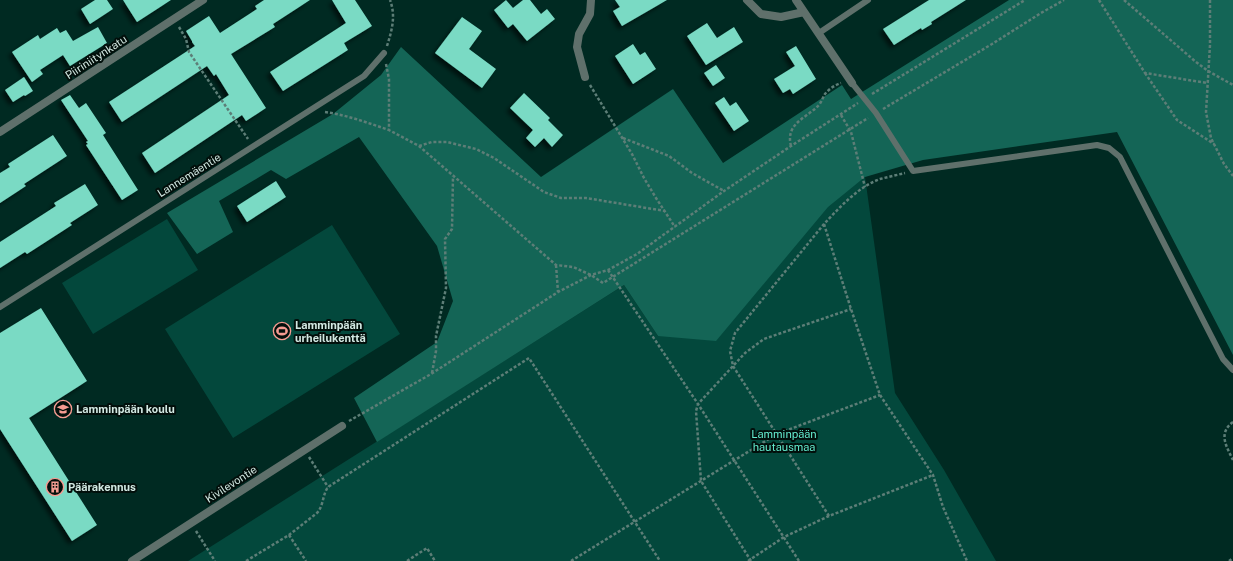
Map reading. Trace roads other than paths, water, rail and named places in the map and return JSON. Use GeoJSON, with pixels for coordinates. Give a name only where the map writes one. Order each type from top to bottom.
{"type":"FeatureCollection","features":[{"type":"Feature","properties":{"kind":"street","name":"Piiriniitynkatu"},"geometry":{"type":"LineString","coordinates":[[0,132],[203,0]]}},
{"type":"Feature","properties":{"kind":"street"},"geometry":{"type":"LineString","coordinates":[[585,78],[577,48],[579,34],[590,14],[591,0]]}},
{"type":"Feature","properties":{"kind":"street"},"geometry":{"type":"LineString","coordinates":[[747,0],[761,14],[781,17],[804,12]]}},
{"type":"Feature","properties":{"kind":"street"},"geometry":{"type":"LineString","coordinates":[[796,0],[850,81]]}},
{"type":"Feature","properties":{"kind":"street","name":"Kivilevontie"},"geometry":{"type":"LineString","coordinates":[[132,561],[342,426]]}},
{"type":"Feature","properties":{"kind":"lane"},"geometry":{"type":"LineString","coordinates":[[819,33],[868,0]]}},
{"type":"Feature","properties":{"kind":"lane","name":"Lannemäentie"},"geometry":{"type":"LineString","coordinates":[[0,307],[364,76],[384,53]]}},
{"type":"Feature","properties":{"kind":"lane"},"geometry":{"type":"LineString","coordinates":[[850,81],[876,113],[913,171],[1097,144],[1109,148],[1120,157],[1206,327],[1223,359],[1233,370]]}},
{"type":"Feature","properties":{"kind":"place","name":"Lamminpään urheilukenttä"},"geometry":{"type":"Point","coordinates":[282,331]}},
{"type":"Feature","properties":{"kind":"place","name":"Lamminpään koulu"},"geometry":{"type":"Point","coordinates":[63,409]}},
{"type":"Feature","properties":{"kind":"place","name":"Päärakennus"},"geometry":{"type":"Point","coordinates":[55,487]}},
{"type":"Feature","properties":{"kind":"park label","name":"Lamminpään hautausmaa"},"geometry":{"type":"Point","coordinates":[784,440]}}]}
